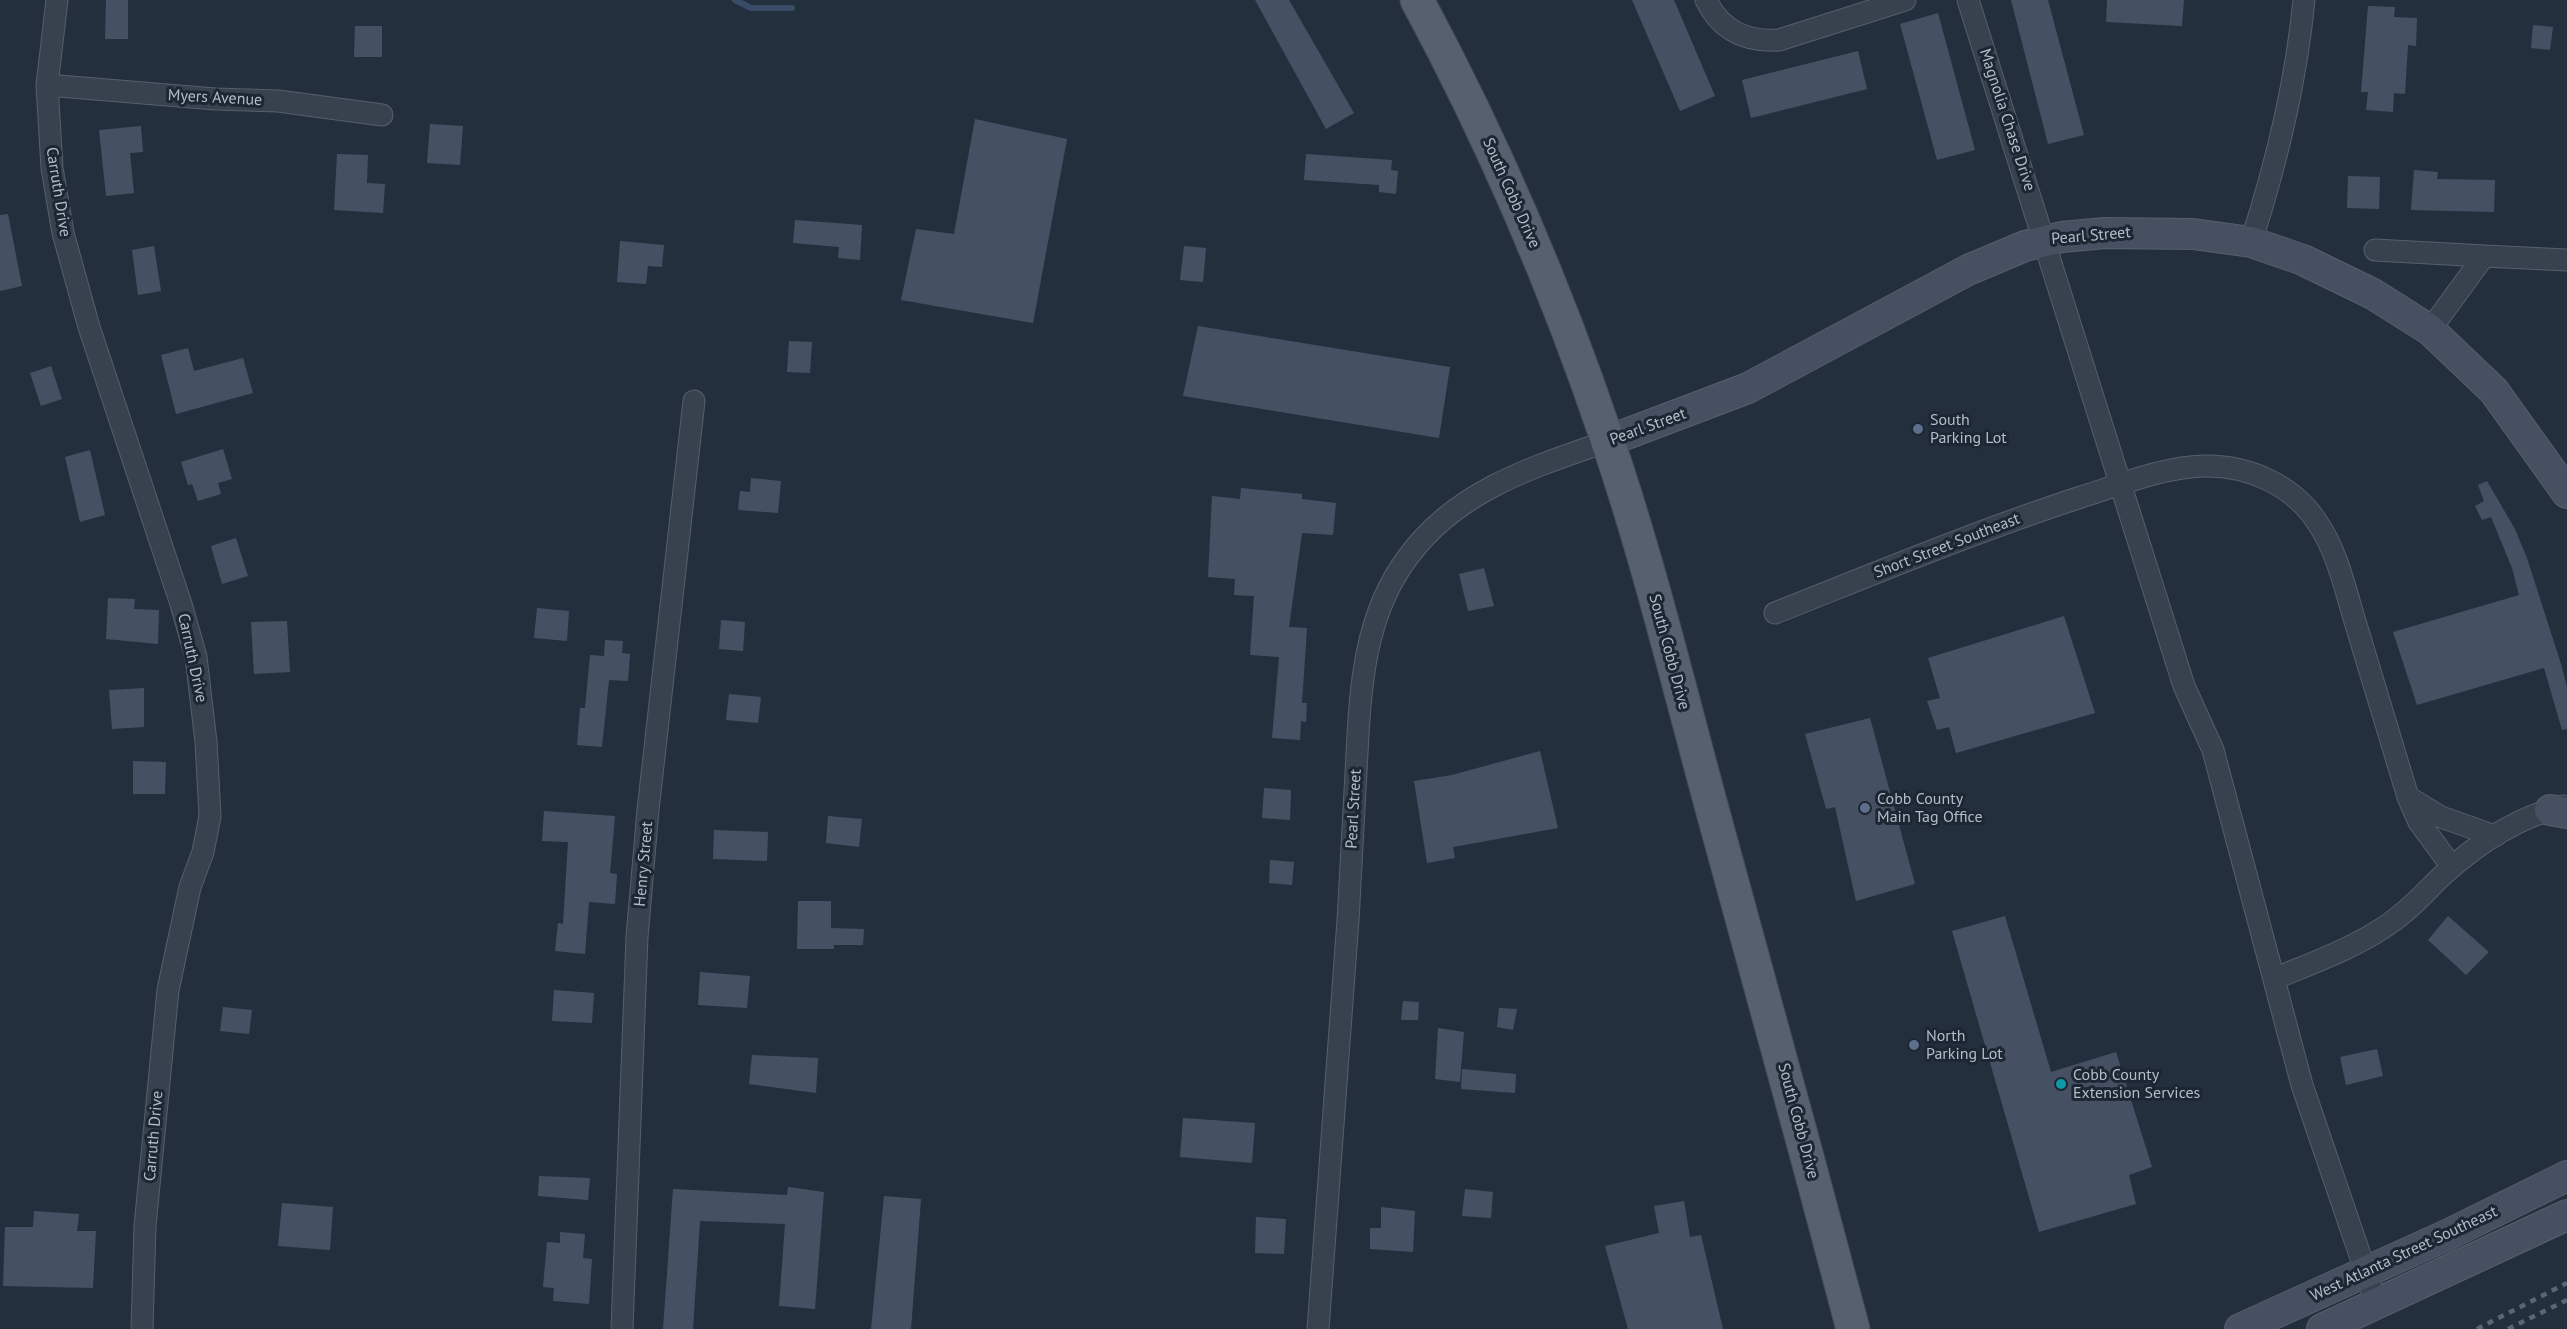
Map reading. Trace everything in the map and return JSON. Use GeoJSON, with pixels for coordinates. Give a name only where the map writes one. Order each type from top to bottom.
{"type":"FeatureCollection","features":[{"type":"Feature","properties":{"kind":"main road","name":"South Cobb Drive"},"geometry":{"type":"LineString","coordinates":[[1417,0],[1470,102],[1515,200],[1550,283],[1608,441],[1658,610],[1853,1329]]}},
{"type":"Feature","properties":{"kind":"street","name":"Carruth Drive"},"geometry":{"type":"LineString","coordinates":[[57,0],[47,85],[52,168],[65,243],[88,327],[181,604],[196,657],[206,742],[210,816],[203,852],[190,887],[168,990],[146,1226],[142,1329]]}},
{"type":"Feature","properties":{"kind":"street"},"geometry":{"type":"LineString","coordinates":[[1706,0],[1719,22],[1730,31],[1761,41],[1779,40],[1905,0]]}},
{"type":"Feature","properties":{"kind":"street","name":"Magnolia Chase Drive"},"geometry":{"type":"LineString","coordinates":[[1968,0],[2184,686],[2212,750],[2302,1085],[2377,1305]]}},
{"type":"Feature","properties":{"kind":"street"},"geometry":{"type":"LineString","coordinates":[[2251,242],[2284,127],[2299,52],[2304,0]]}},
{"type":"Feature","properties":{"kind":"street","name":"Myers Avenue"},"geometry":{"type":"LineString","coordinates":[[47,85],[216,99],[278,101],[382,115]]}},
{"type":"Feature","properties":{"kind":"street","name":"Pearl Street"},"geometry":{"type":"LineString","coordinates":[[1318,1329],[1349,898],[1359,706],[1367,650],[1375,621],[1391,585],[1408,556],[1455,509],[1483,489],[1504,479],[1748,388],[1968,270],[2045,240],[2132,232],[2193,234],[2251,242],[2340,276],[2373,294],[2430,330],[2457,352],[2494,391],[2567,494]]}},
{"type":"Feature","properties":{"kind":"street"},"geometry":{"type":"LineString","coordinates":[[2375,250],[2567,260]]}},
{"type":"Feature","properties":{"kind":"street"},"geometry":{"type":"LineString","coordinates":[[2430,330],[2484,256]]}},
{"type":"Feature","properties":{"kind":"street","name":"Henry Street"},"geometry":{"type":"LineString","coordinates":[[621,1329],[637,937],[648,810],[694,401]]}},
{"type":"Feature","properties":{"kind":"street","name":"Short Street Southeast"},"geometry":{"type":"LineString","coordinates":[[1775,613],[2005,523],[2121,484],[2185,468],[2225,467],[2251,472],[2276,483],[2308,509],[2326,537],[2342,578],[2408,797],[2419,822],[2452,867]]}},
{"type":"Feature","properties":{"kind":"street"},"geometry":{"type":"LineString","coordinates":[[2408,797],[2441,817],[2495,836]]}},
{"type":"Feature","properties":{"kind":"street"},"geometry":{"type":"LineString","coordinates":[[2274,979],[2358,944],[2388,926],[2414,906],[2452,867],[2495,836],[2529,817],[2561,809]]}},
{"type":"Feature","properties":{"kind":"street","name":"West Atlanta Street Southeast"},"geometry":{"type":"LineString","coordinates":[[2240,1329],[2447,1235],[2567,1176]]}},
{"type":"Feature","properties":{"kind":"street","name":"West Atlanta Street Southeast"},"geometry":{"type":"LineString","coordinates":[[2322,1329],[2567,1215]]}},
{"type":"Feature","properties":{"kind":"building"},"geometry":{"type":"Polygon","coordinates":[[[106,0],[128,0],[128,39],[105,39],[106,0]]]}},
{"type":"Feature","properties":{"kind":"building"},"geometry":{"type":"Polygon","coordinates":[[[1255,0],[1289,0],[1354,113],[1326,129],[1255,0]]]}},
{"type":"Feature","properties":{"kind":"building"},"geometry":{"type":"Polygon","coordinates":[[[1632,0],[1674,0],[1715,96],[1680,111],[1632,0]]]}},
{"type":"Feature","properties":{"kind":"building"},"geometry":{"type":"Polygon","coordinates":[[[2011,0],[2048,0],[2084,135],[2048,144],[2011,0]]]}},
{"type":"Feature","properties":{"kind":"building"},"geometry":{"type":"Polygon","coordinates":[[[2107,0],[2184,0],[2182,26],[2106,22],[2107,0]]]}},
{"type":"Feature","properties":{"kind":"building"},"geometry":{"type":"Polygon","coordinates":[[[2368,6],[2395,7],[2394,17],[2417,18],[2416,46],[2408,45],[2405,94],[2394,93],[2393,112],[2366,110],[2368,92],[2361,92],[2368,6]]]}},
{"type":"Feature","properties":{"kind":"building"},"geometry":{"type":"Polygon","coordinates":[[[1938,13],[1975,150],[1937,160],[1900,24],[1938,13]]]}},
{"type":"Feature","properties":{"kind":"building"},"geometry":{"type":"Polygon","coordinates":[[[2533,25],[2553,27],[2550,50],[2531,48],[2533,25]]]}},
{"type":"Feature","properties":{"kind":"building"},"geometry":{"type":"Polygon","coordinates":[[[355,26],[382,26],[382,57],[354,57],[355,26]]]}},
{"type":"Feature","properties":{"kind":"building"},"geometry":{"type":"Polygon","coordinates":[[[1858,51],[1867,89],[1751,118],[1742,80],[1858,51]]]}},
{"type":"Feature","properties":{"kind":"building"},"geometry":{"type":"Polygon","coordinates":[[[975,119],[1067,139],[1033,323],[901,300],[916,229],[954,234],[975,119]]]}},
{"type":"Feature","properties":{"kind":"building"},"geometry":{"type":"Polygon","coordinates":[[[430,124],[463,126],[460,165],[427,163],[430,124]]]}},
{"type":"Feature","properties":{"kind":"building"},"geometry":{"type":"Polygon","coordinates":[[[141,126],[143,152],[130,153],[134,193],[106,196],[99,130],[141,126]]]}},
{"type":"Feature","properties":{"kind":"building"},"geometry":{"type":"Polygon","coordinates":[[[337,154],[368,155],[367,183],[385,184],[383,213],[334,210],[337,154]]]}},
{"type":"Feature","properties":{"kind":"building"},"geometry":{"type":"Polygon","coordinates":[[[1306,154],[1392,160],[1391,170],[1398,171],[1396,194],[1379,192],[1379,185],[1304,180],[1306,154]]]}},
{"type":"Feature","properties":{"kind":"building"},"geometry":{"type":"Polygon","coordinates":[[[2414,170],[2438,172],[2437,179],[2495,180],[2494,212],[2411,210],[2414,170]]]}},
{"type":"Feature","properties":{"kind":"building"},"geometry":{"type":"Polygon","coordinates":[[[2348,176],[2380,177],[2379,209],[2347,208],[2348,176]]]}},
{"type":"Feature","properties":{"kind":"building"},"geometry":{"type":"Polygon","coordinates":[[[8,214],[22,286],[0,291],[0,215],[8,214]]]}},
{"type":"Feature","properties":{"kind":"building"},"geometry":{"type":"Polygon","coordinates":[[[795,220],[862,225],[860,260],[838,258],[839,247],[793,243],[795,220]]]}},
{"type":"Feature","properties":{"kind":"building"},"geometry":{"type":"Polygon","coordinates":[[[620,241],[664,245],[662,267],[648,266],[646,284],[617,282],[620,241]]]}},
{"type":"Feature","properties":{"kind":"building"},"geometry":{"type":"Polygon","coordinates":[[[154,246],[161,291],[138,295],[132,250],[154,246]]]}},
{"type":"Feature","properties":{"kind":"building"},"geometry":{"type":"Polygon","coordinates":[[[1184,246],[1206,248],[1203,282],[1180,280],[1184,246]]]}},
{"type":"Feature","properties":{"kind":"building"},"geometry":{"type":"Polygon","coordinates":[[[1198,326],[1450,367],[1439,438],[1183,396],[1198,326]]]}},
{"type":"Feature","properties":{"kind":"building"},"geometry":{"type":"Polygon","coordinates":[[[789,341],[812,342],[810,373],[787,372],[789,341]]]}},
{"type":"Feature","properties":{"kind":"building"},"geometry":{"type":"Polygon","coordinates":[[[188,348],[194,371],[243,358],[253,393],[176,414],[161,355],[188,348]]]}},
{"type":"Feature","properties":{"kind":"building"},"geometry":{"type":"Polygon","coordinates":[[[51,366],[62,399],[41,406],[30,373],[51,366]]]}},
{"type":"Feature","properties":{"kind":"building"},"geometry":{"type":"Polygon","coordinates":[[[223,449],[232,479],[218,483],[221,494],[198,501],[192,484],[188,485],[181,462],[223,449]]]}},
{"type":"Feature","properties":{"kind":"building"},"geometry":{"type":"Polygon","coordinates":[[[90,450],[105,515],[80,522],[65,457],[90,450]]]}},
{"type":"Feature","properties":{"kind":"building"},"geometry":{"type":"Polygon","coordinates":[[[751,478],[781,481],[778,513],[738,510],[740,491],[750,492],[751,478]]]}},
{"type":"Feature","properties":{"kind":"building"},"geometry":{"type":"Polygon","coordinates":[[[2487,481],[2515,529],[2527,558],[2567,687],[2567,729],[2562,730],[2544,668],[2417,705],[2393,632],[2519,595],[2512,568],[2491,517],[2482,520],[2475,506],[2484,501],[2478,485],[2487,481]]]}},
{"type":"Feature","properties":{"kind":"building"},"geometry":{"type":"Polygon","coordinates":[[[1241,488],[1302,494],[1302,499],[1336,503],[1333,535],[1302,533],[1289,627],[1307,628],[1302,703],[1307,703],[1306,722],[1301,721],[1300,740],[1272,738],[1279,657],[1250,655],[1254,596],[1234,595],[1235,579],[1208,577],[1212,496],[1240,499],[1241,488]]]}},
{"type":"Feature","properties":{"kind":"building"},"geometry":{"type":"Polygon","coordinates":[[[236,538],[248,576],[222,584],[211,546],[236,538]]]}},
{"type":"Feature","properties":{"kind":"building"},"geometry":{"type":"Polygon","coordinates":[[[1484,568],[1494,606],[1468,611],[1459,574],[1484,568]]]}},
{"type":"Feature","properties":{"kind":"building"},"geometry":{"type":"Polygon","coordinates":[[[108,598],[135,599],[134,609],[159,610],[158,644],[106,639],[108,598]]]}},
{"type":"Feature","properties":{"kind":"building"},"geometry":{"type":"Polygon","coordinates":[[[537,608],[569,611],[567,641],[534,638],[537,608]]]}},
{"type":"Feature","properties":{"kind":"building"},"geometry":{"type":"Polygon","coordinates":[[[2064,616],[2095,713],[1956,753],[1949,727],[1937,730],[1927,701],[1940,698],[1928,658],[2064,616]]]}},
{"type":"Feature","properties":{"kind":"building"},"geometry":{"type":"Polygon","coordinates":[[[721,620],[745,622],[743,651],[719,649],[721,620]]]}},
{"type":"Feature","properties":{"kind":"building"},"geometry":{"type":"Polygon","coordinates":[[[287,621],[290,672],[254,674],[251,622],[287,621]]]}},
{"type":"Feature","properties":{"kind":"building"},"geometry":{"type":"Polygon","coordinates":[[[605,640],[623,641],[622,653],[630,654],[628,681],[609,680],[602,747],[577,745],[580,708],[585,708],[590,655],[604,656],[605,640]]]}},
{"type":"Feature","properties":{"kind":"building"},"geometry":{"type":"Polygon","coordinates":[[[144,688],[144,727],[112,729],[109,690],[144,688]]]}},
{"type":"Feature","properties":{"kind":"building"},"geometry":{"type":"Polygon","coordinates":[[[729,694],[761,697],[758,723],[726,720],[729,694]]]}},
{"type":"Feature","properties":{"kind":"building","name":"Cobb County Main Tag Office"},"geometry":{"type":"Polygon","coordinates":[[[1870,718],[1915,884],[1856,901],[1835,807],[1826,809],[1805,734],[1870,718]]]}},
{"type":"Feature","properties":{"kind":"building"},"geometry":{"type":"Polygon","coordinates":[[[1540,751],[1558,828],[1453,847],[1455,858],[1427,863],[1414,781],[1452,775],[1540,751]]]}},
{"type":"Feature","properties":{"kind":"building"},"geometry":{"type":"Polygon","coordinates":[[[133,761],[166,762],[165,794],[133,794],[133,761]]]}},
{"type":"Feature","properties":{"kind":"building"},"geometry":{"type":"Polygon","coordinates":[[[1264,788],[1291,790],[1290,820],[1262,818],[1264,788]]]}},
{"type":"Feature","properties":{"kind":"building"},"geometry":{"type":"Polygon","coordinates":[[[544,811],[615,816],[610,873],[617,874],[615,904],[589,902],[585,954],[555,951],[558,923],[563,924],[568,842],[542,841],[544,811]]]}},
{"type":"Feature","properties":{"kind":"building"},"geometry":{"type":"Polygon","coordinates":[[[828,816],[862,819],[859,847],[826,843],[828,816]]]}},
{"type":"Feature","properties":{"kind":"building"},"geometry":{"type":"Polygon","coordinates":[[[714,830],[768,832],[767,861],[713,859],[714,830]]]}},
{"type":"Feature","properties":{"kind":"building"},"geometry":{"type":"Polygon","coordinates":[[[1270,860],[1294,862],[1292,885],[1269,883],[1270,860]]]}},
{"type":"Feature","properties":{"kind":"building"},"geometry":{"type":"Polygon","coordinates":[[[798,901],[831,901],[831,928],[864,929],[863,945],[834,945],[834,949],[797,949],[798,901]]]}},
{"type":"Feature","properties":{"kind":"building","name":"Cobb County Extension Services"},"geometry":{"type":"Polygon","coordinates":[[[2005,916],[2051,1072],[2116,1052],[2152,1167],[2129,1175],[2136,1204],[2039,1232],[1952,931],[2005,916]]]}},
{"type":"Feature","properties":{"kind":"building"},"geometry":{"type":"Polygon","coordinates":[[[2448,916],[2489,952],[2466,975],[2428,940],[2448,916]]]}},
{"type":"Feature","properties":{"kind":"building"},"geometry":{"type":"Polygon","coordinates":[[[700,972],[750,976],[747,1008],[698,1005],[700,972]]]}},
{"type":"Feature","properties":{"kind":"building"},"geometry":{"type":"Polygon","coordinates":[[[554,990],[594,993],[592,1023],[552,1021],[554,990]]]}},
{"type":"Feature","properties":{"kind":"building"},"geometry":{"type":"Polygon","coordinates":[[[1403,1001],[1419,1002],[1418,1020],[1401,1020],[1403,1001]]]}},
{"type":"Feature","properties":{"kind":"building"},"geometry":{"type":"Polygon","coordinates":[[[223,1007],[252,1010],[249,1034],[220,1031],[223,1007]]]}},
{"type":"Feature","properties":{"kind":"building"},"geometry":{"type":"Polygon","coordinates":[[[1499,1008],[1517,1009],[1513,1030],[1497,1027],[1499,1008]]]}},
{"type":"Feature","properties":{"kind":"building"},"geometry":{"type":"Polygon","coordinates":[[[1438,1028],[1464,1032],[1460,1082],[1435,1079],[1438,1028]]]}},
{"type":"Feature","properties":{"kind":"building"},"geometry":{"type":"Polygon","coordinates":[[[2377,1049],[2383,1076],[2346,1085],[2340,1057],[2377,1049]]]}},
{"type":"Feature","properties":{"kind":"building"},"geometry":{"type":"Polygon","coordinates":[[[752,1055],[818,1058],[816,1093],[749,1084],[752,1055]]]}},
{"type":"Feature","properties":{"kind":"building"},"geometry":{"type":"Polygon","coordinates":[[[1462,1069],[1516,1074],[1515,1093],[1461,1089],[1462,1069]]]}},
{"type":"Feature","properties":{"kind":"building"},"geometry":{"type":"Polygon","coordinates":[[[1183,1118],[1255,1123],[1252,1163],[1180,1157],[1183,1118]]]}},
{"type":"Feature","properties":{"kind":"building"},"geometry":{"type":"Polygon","coordinates":[[[539,1176],[590,1178],[588,1200],[538,1196],[539,1176]]]}},
{"type":"Feature","properties":{"kind":"building"},"geometry":{"type":"Polygon","coordinates":[[[788,1187],[824,1192],[815,1309],[779,1306],[785,1224],[700,1221],[693,1329],[663,1329],[673,1189],[787,1195],[788,1187]]]}},
{"type":"Feature","properties":{"kind":"building"},"geometry":{"type":"Polygon","coordinates":[[[1465,1189],[1493,1192],[1491,1218],[1462,1216],[1465,1189]]]}},
{"type":"Feature","properties":{"kind":"building"},"geometry":{"type":"Polygon","coordinates":[[[884,1196],[921,1199],[911,1329],[871,1329],[884,1196]]]}},
{"type":"Feature","properties":{"kind":"building"},"geometry":{"type":"Polygon","coordinates":[[[1684,1201],[1690,1237],[1701,1235],[1723,1329],[1628,1329],[1605,1246],[1659,1233],[1654,1206],[1684,1201]]]}},
{"type":"Feature","properties":{"kind":"building"},"geometry":{"type":"Polygon","coordinates":[[[282,1203],[333,1207],[330,1250],[278,1246],[282,1203]]]}},
{"type":"Feature","properties":{"kind":"building"},"geometry":{"type":"Polygon","coordinates":[[[1381,1207],[1415,1211],[1413,1252],[1370,1249],[1370,1228],[1381,1228],[1381,1207]]]}},
{"type":"Feature","properties":{"kind":"building"},"geometry":{"type":"Polygon","coordinates":[[[34,1211],[79,1214],[77,1231],[96,1231],[93,1288],[3,1286],[5,1227],[33,1227],[34,1211]]]}},
{"type":"Feature","properties":{"kind":"building"},"geometry":{"type":"Polygon","coordinates":[[[1256,1217],[1286,1219],[1284,1254],[1255,1253],[1256,1217]]]}},
{"type":"Feature","properties":{"kind":"building"},"geometry":{"type":"Polygon","coordinates":[[[560,1232],[585,1234],[583,1258],[592,1259],[589,1304],[553,1301],[554,1288],[543,1287],[547,1242],[560,1243],[560,1232]]]}},
{"type":"Feature","properties":{"kind":"waterway"},"geometry":{"type":"LineString","coordinates":[[735,0],[751,8],[792,8]]}},
{"type":"Feature","properties":{"kind":"railway"},"geometry":{"type":"LineString","coordinates":[[2477,1329],[2567,1283]]}},
{"type":"Feature","properties":{"kind":"railway"},"geometry":{"type":"LineString","coordinates":[[2508,1329],[2567,1300]]}},
{"type":"Feature","properties":{"kind":"place","name":"South Parking Lot"},"geometry":{"type":"Point","coordinates":[1918,429]}},
{"type":"Feature","properties":{"kind":"place","name":"Cobb County Main Tag Office"},"geometry":{"type":"Point","coordinates":[1865,808]}},
{"type":"Feature","properties":{"kind":"place","name":"North Parking Lot"},"geometry":{"type":"Point","coordinates":[1914,1045]}},
{"type":"Feature","properties":{"kind":"place","name":"Cobb County Extension Services"},"geometry":{"type":"Point","coordinates":[2061,1084]}}]}
